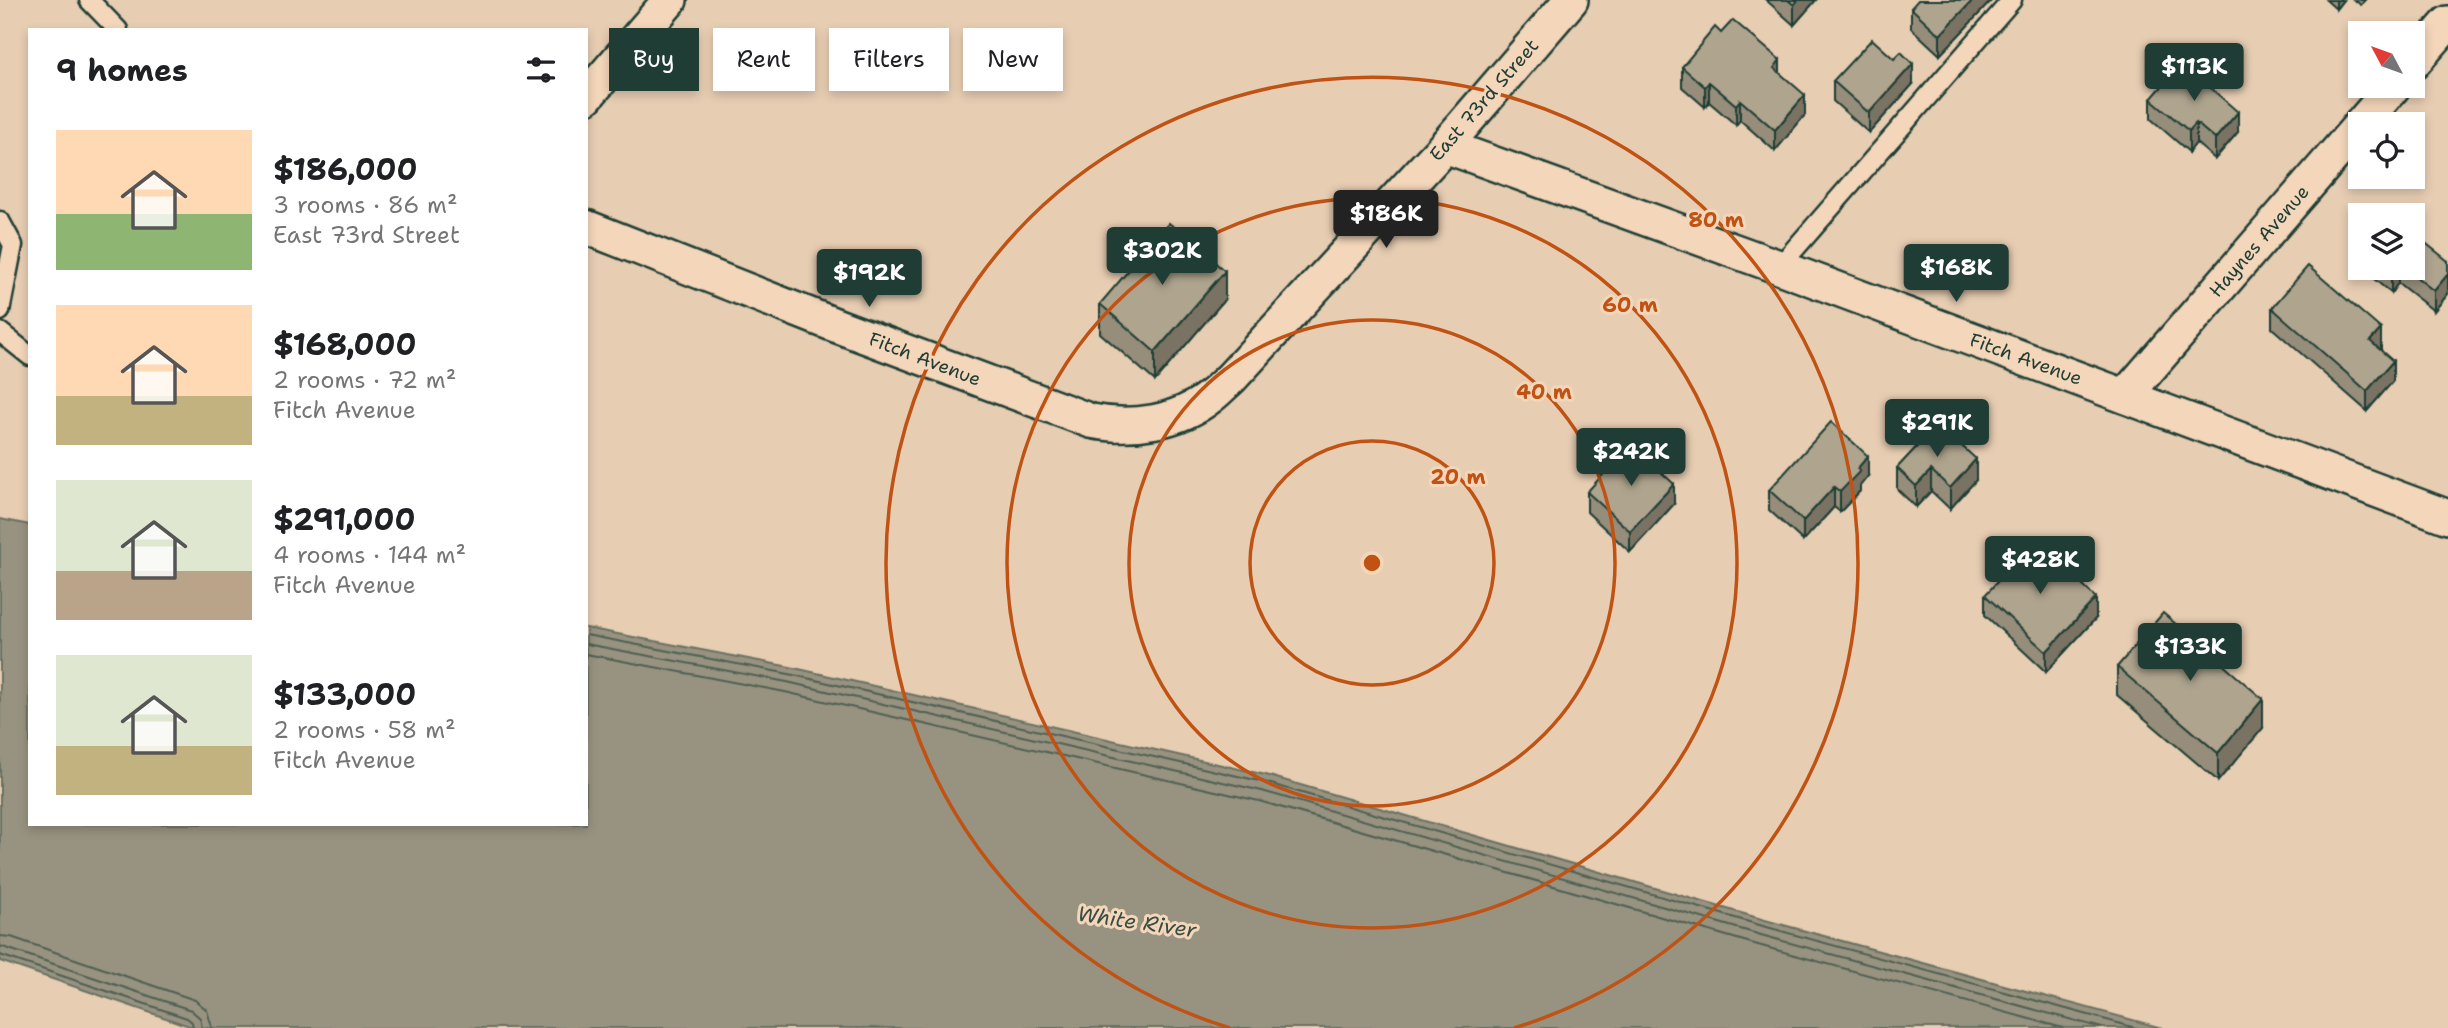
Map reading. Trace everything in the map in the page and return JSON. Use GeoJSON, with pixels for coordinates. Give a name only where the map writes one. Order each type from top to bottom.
{"type":"FeatureCollection","features":[{"type":"Feature","properties":{"kind":"street"},"geometry":{"type":"LineString","coordinates":[[588,95],[670,0]]}},
{"type":"Feature","properties":{"kind":"street","name":"East 73rd Street"},"geometry":{"type":"LineString","coordinates":[[1151,422],[1178,414],[1211,396],[1231,378],[1445,146],[1571,0]]}},
{"type":"Feature","properties":{"kind":"street"},"geometry":{"type":"LineString","coordinates":[[2426,48],[2448,23]]}},
{"type":"Feature","properties":{"kind":"street","name":"Haynes Avenue"},"geometry":{"type":"LineString","coordinates":[[2125,396],[2384,98]]}},
{"type":"Feature","properties":{"kind":"street","name":"Fitch Avenue"},"geometry":{"type":"LineString","coordinates":[[1445,146],[2448,517]]}},
{"type":"Feature","properties":{"kind":"street","name":"Fitch Avenue"},"geometry":{"type":"LineString","coordinates":[[588,228],[848,330],[1091,421],[1115,426],[1151,422]]}},
{"type":"Feature","properties":{"kind":"lane"},"geometry":{"type":"LineString","coordinates":[[89,0],[116,28]]}},
{"type":"Feature","properties":{"kind":"lane"},"geometry":{"type":"LineString","coordinates":[[1779,268],[2012,0]]}},
{"type":"Feature","properties":{"kind":"lane"},"geometry":{"type":"LineString","coordinates":[[0,221],[13,245],[0,311]]}},
{"type":"Feature","properties":{"kind":"lane"},"geometry":{"type":"LineString","coordinates":[[0,332],[28,354]]}},
{"type":"Feature","properties":{"kind":"water","name":"White River"},"geometry":{"type":"Polygon","coordinates":[[[0,519],[28,525],[28,826],[588,826],[588,628],[790,667],[1266,775],[1765,920],[2162,1028],[195,1028],[0,961],[0,519]]]}},
{"type":"Feature","properties":{"kind":"building"},"geometry":{"type":"Polygon","coordinates":[[[1918,0],[1973,0],[1940,35],[1911,8],[1918,0]]]}},
{"type":"Feature","properties":{"kind":"building"},"geometry":{"type":"Polygon","coordinates":[[[1733,20],[1780,60],[1774,68],[1805,95],[1775,130],[1740,100],[1736,105],[1709,82],[1705,87],[1682,67],[1715,27],[1721,33],[1733,20]]]}},
{"type":"Feature","properties":{"kind":"building"},"geometry":{"type":"Polygon","coordinates":[[[1872,39],[1894,59],[1901,52],[1913,64],[1869,113],[1833,81],[1872,39]]]}},
{"type":"Feature","properties":{"kind":"building"},"geometry":{"type":"Polygon","coordinates":[[[2182,63],[2238,112],[2215,139],[2196,123],[2189,131],[2151,99],[2182,63]]]}},
{"type":"Feature","properties":{"kind":"building"},"geometry":{"type":"Polygon","coordinates":[[[1169,223],[1225,271],[1155,352],[1100,304],[1169,223]]]}},
{"type":"Feature","properties":{"kind":"building"},"geometry":{"type":"Polygon","coordinates":[[[2425,243],[2448,261],[2448,274],[2434,291],[2420,280],[2425,280],[2425,243]]]}},
{"type":"Feature","properties":{"kind":"building"},"geometry":{"type":"Polygon","coordinates":[[[2308,266],[2381,329],[2370,341],[2393,361],[2367,391],[2272,308],[2308,266]]]}},
{"type":"Feature","properties":{"kind":"building"},"geometry":{"type":"Polygon","coordinates":[[[1831,422],[1868,456],[1857,469],[1860,471],[1840,492],[1834,487],[1803,521],[1769,490],[1831,422]]]}},
{"type":"Feature","properties":{"kind":"building"},"geometry":{"type":"Polygon","coordinates":[[[1938,424],[1976,459],[1950,488],[1931,470],[1916,486],[1897,468],[1938,424]]]}},
{"type":"Feature","properties":{"kind":"building"},"geometry":{"type":"Polygon","coordinates":[[[1631,444],[1674,484],[1630,531],[1587,492],[1631,444]]]}},
{"type":"Feature","properties":{"kind":"building"},"geometry":{"type":"Polygon","coordinates":[[[2035,541],[2096,598],[2046,652],[1985,595],[2035,541]]]}},
{"type":"Feature","properties":{"kind":"building"},"geometry":{"type":"Polygon","coordinates":[[[2163,613],[2263,699],[2218,753],[2117,667],[2163,613]]]}}]}
